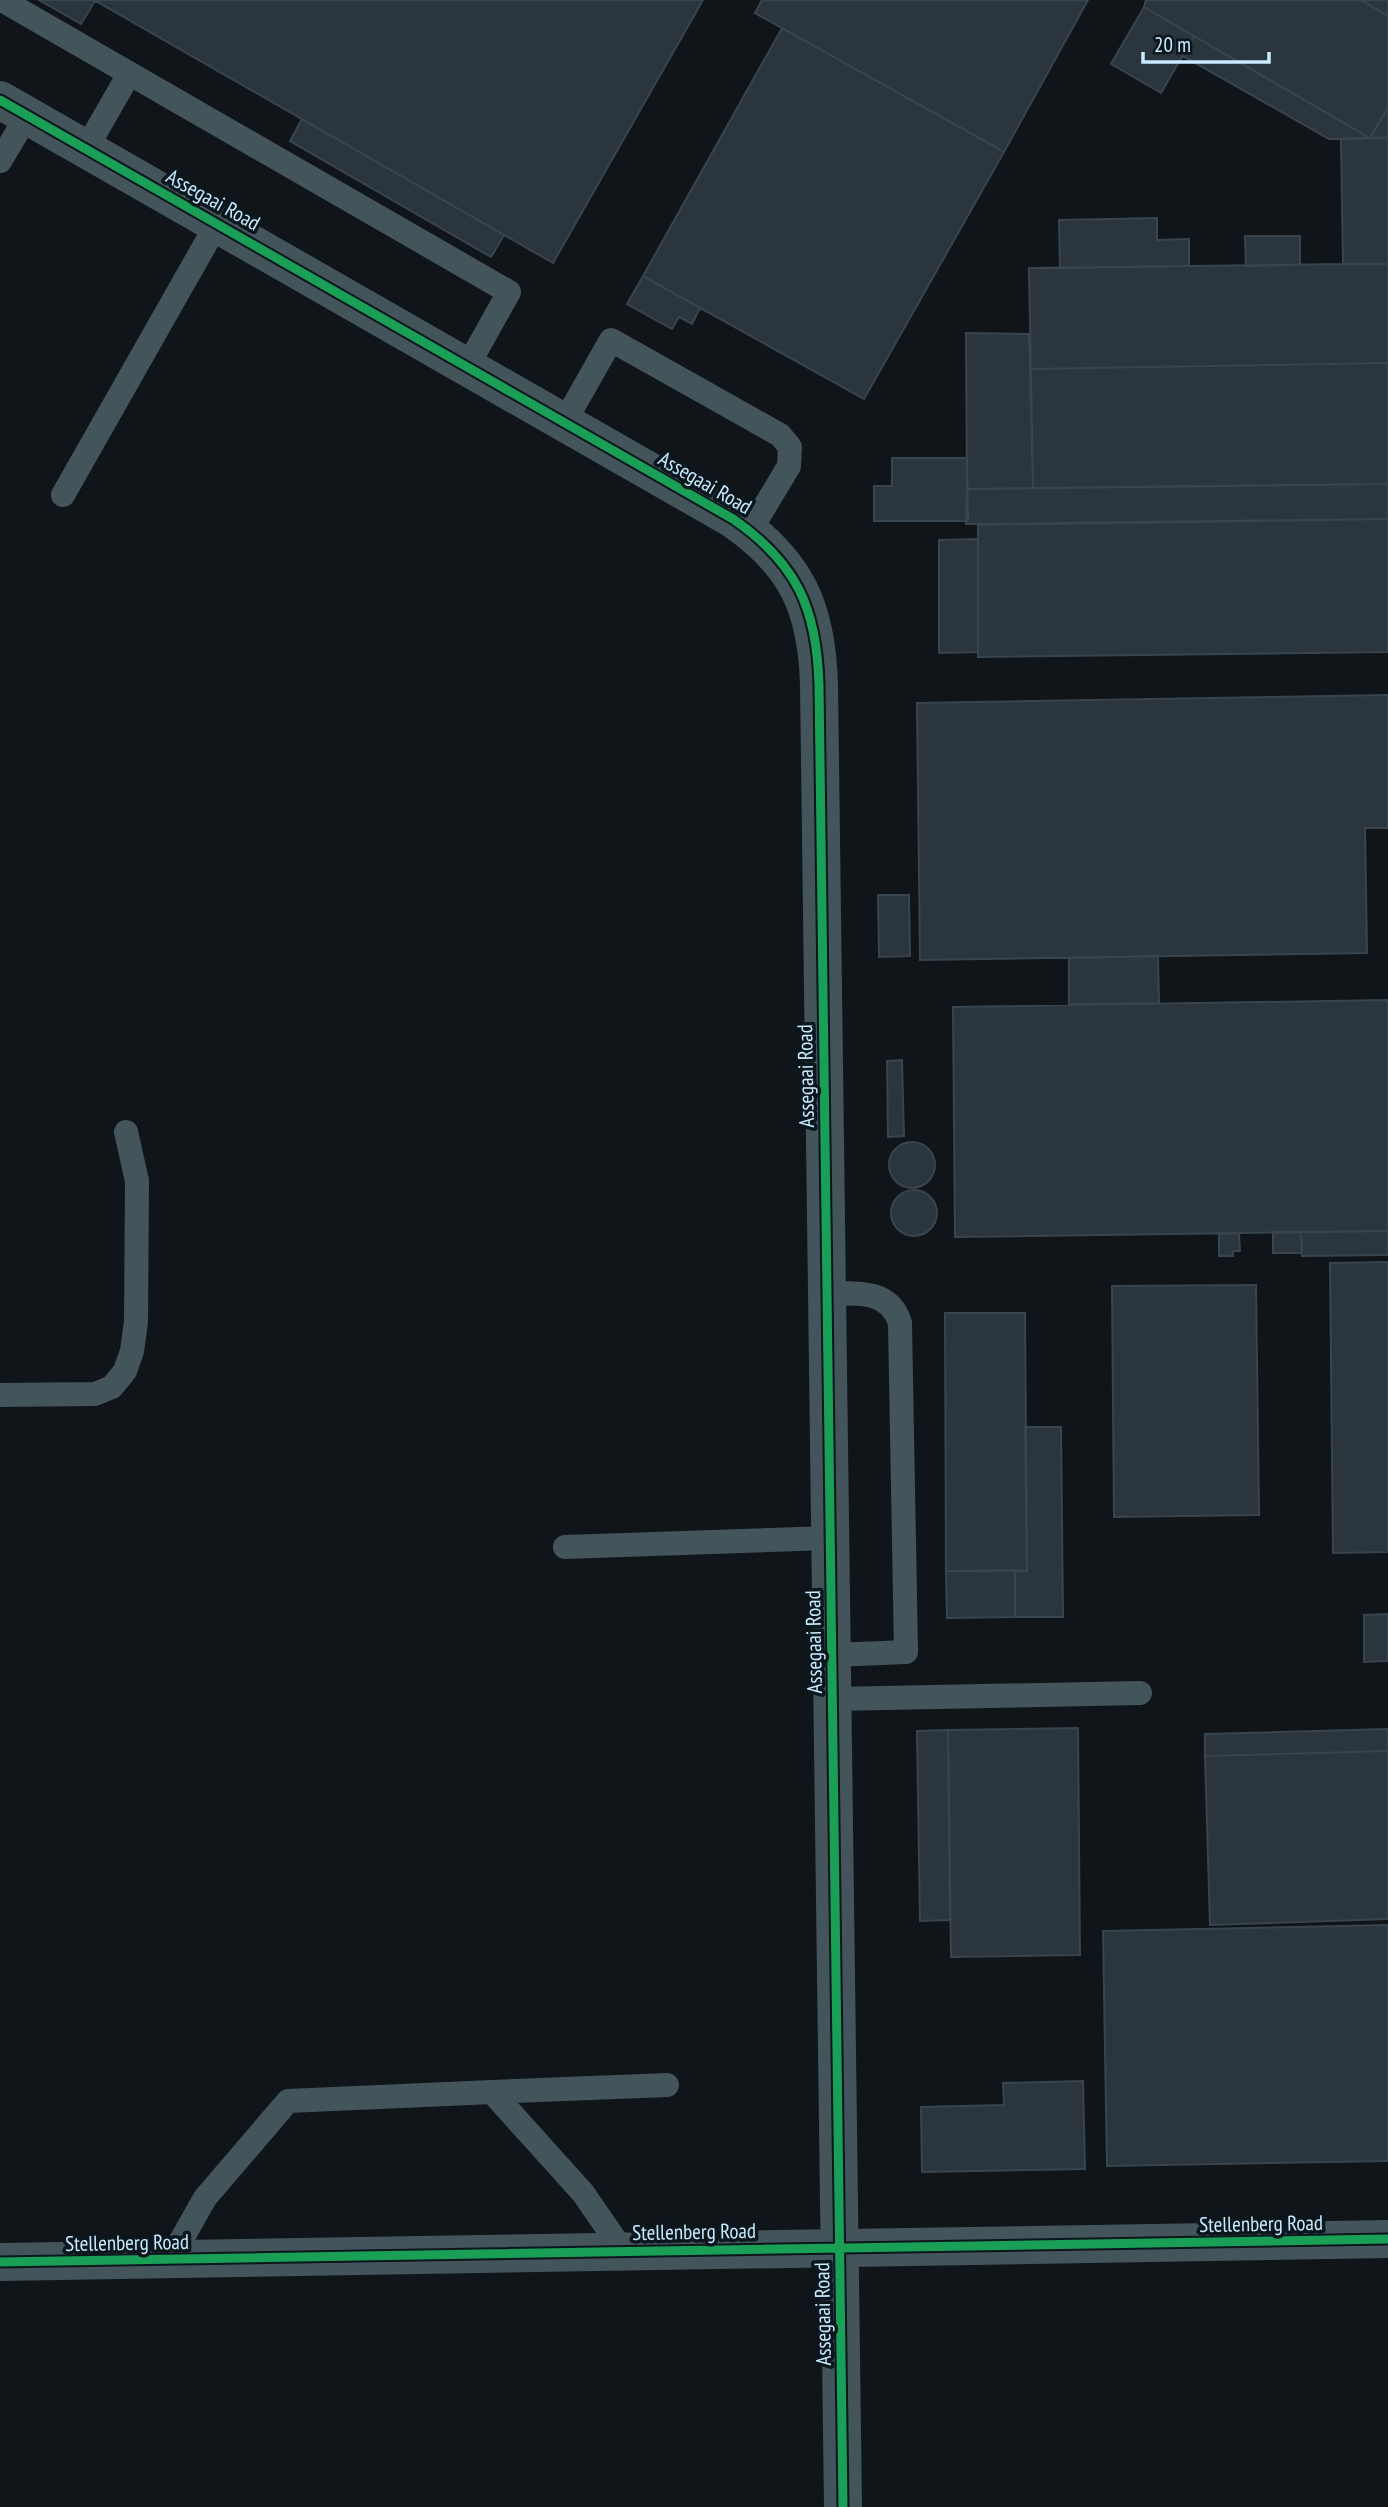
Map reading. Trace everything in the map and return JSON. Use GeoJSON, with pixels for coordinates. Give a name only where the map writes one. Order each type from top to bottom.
{"type":"FeatureCollection","features":[{"type":"Feature","properties":{"kind":"street","name":"Assegaai Road"},"geometry":{"type":"LineString","coordinates":[[13,108],[218,222],[750,531],[792,573],[814,627],[818,655],[843,2507]]}},
{"type":"Feature","properties":{"kind":"street","name":"Stellenberg Road"},"geometry":{"type":"LineString","coordinates":[[0,2262],[1388,2239]]}},
{"type":"Feature","properties":{"kind":"lane"},"geometry":{"type":"LineString","coordinates":[[2,0],[509,292],[467,367]]}},
{"type":"Feature","properties":{"kind":"lane"},"geometry":{"type":"LineString","coordinates":[[86,149],[129,74]]}},
{"type":"Feature","properties":{"kind":"lane"},"geometry":{"type":"LineString","coordinates":[[0,161],[13,108]]}},
{"type":"Feature","properties":{"kind":"lane"},"geometry":{"type":"LineString","coordinates":[[63,495],[218,222]]}},
{"type":"Feature","properties":{"kind":"lane"},"geometry":{"type":"LineString","coordinates":[[564,423],[611,340],[780,435],[790,447],[789,466],[750,531]]}},
{"type":"Feature","properties":{"kind":"lane"},"geometry":{"type":"LineString","coordinates":[[0,1395],[95,1394],[112,1387],[125,1371],[132,1351],[136,1322],[137,1194],[126,1132]]}},
{"type":"Feature","properties":{"kind":"lane"},"geometry":{"type":"LineString","coordinates":[[827,1294],[862,1293],[884,1300],[891,1304],[900,1323],[906,1653],[832,1655]]}},
{"type":"Feature","properties":{"kind":"lane"},"geometry":{"type":"LineString","coordinates":[[565,1547],[830,1538]]}},
{"type":"Feature","properties":{"kind":"lane"},"geometry":{"type":"LineString","coordinates":[[832,1699],[1140,1693]]}},
{"type":"Feature","properties":{"kind":"lane"},"geometry":{"type":"LineString","coordinates":[[170,2260],[205,2198],[288,2101],[667,2085]]}},
{"type":"Feature","properties":{"kind":"lane"},"geometry":{"type":"LineString","coordinates":[[492,2092],[583,2193],[623,2251]]}},
{"type":"Feature","properties":{"kind":"building"},"geometry":{"type":"Polygon","coordinates":[[[39,0],[94,0],[95,1],[81,24],[39,0]]]}},
{"type":"Feature","properties":{"kind":"building"},"geometry":{"type":"Polygon","coordinates":[[[94,0],[703,0],[553,263],[94,0]]]}},
{"type":"Feature","properties":{"kind":"building"},"geometry":{"type":"Polygon","coordinates":[[[762,0],[1088,0],[1004,152],[755,13],[762,0]]]}},
{"type":"Feature","properties":{"kind":"building"},"geometry":{"type":"Polygon","coordinates":[[[1146,0],[1361,0],[1388,16],[1388,107],[1370,138],[1144,7],[1146,0]]]}},
{"type":"Feature","properties":{"kind":"building"},"geometry":{"type":"Polygon","coordinates":[[[1361,0],[1388,0],[1388,16],[1361,0]]]}},
{"type":"Feature","properties":{"kind":"building"},"geometry":{"type":"Polygon","coordinates":[[[1144,7],[1194,36],[1161,93],[1111,64],[1144,7]]]}},
{"type":"Feature","properties":{"kind":"building"},"geometry":{"type":"Polygon","coordinates":[[[782,28],[1004,152],[864,399],[643,276],[782,28]]]}},
{"type":"Feature","properties":{"kind":"building"},"geometry":{"type":"Polygon","coordinates":[[[1194,36],[1370,138],[1329,139],[1183,56],[1194,36]]]}},
{"type":"Feature","properties":{"kind":"building"},"geometry":{"type":"Polygon","coordinates":[[[1388,107],[1388,137],[1370,138],[1388,107]]]}},
{"type":"Feature","properties":{"kind":"building"},"geometry":{"type":"Polygon","coordinates":[[[302,119],[504,235],[491,257],[290,141],[302,119]]]}},
{"type":"Feature","properties":{"kind":"building"},"geometry":{"type":"Polygon","coordinates":[[[1388,138],[1388,264],[1343,264],[1341,139],[1388,138]]]}},
{"type":"Feature","properties":{"kind":"building"},"geometry":{"type":"Polygon","coordinates":[[[1157,218],[1157,240],[1189,239],[1189,266],[1060,268],[1059,220],[1157,218]]]}},
{"type":"Feature","properties":{"kind":"building"},"geometry":{"type":"Polygon","coordinates":[[[1245,236],[1300,236],[1300,265],[1246,266],[1245,236]]]}},
{"type":"Feature","properties":{"kind":"building"},"geometry":{"type":"Polygon","coordinates":[[[1388,264],[1388,363],[1031,369],[1029,268],[1388,264]]]}},
{"type":"Feature","properties":{"kind":"building"},"geometry":{"type":"Polygon","coordinates":[[[643,276],[700,308],[692,324],[679,317],[672,329],[627,304],[643,276]]]}},
{"type":"Feature","properties":{"kind":"building"},"geometry":{"type":"Polygon","coordinates":[[[966,333],[1029,334],[1033,488],[967,489],[966,333]]]}},
{"type":"Feature","properties":{"kind":"building"},"geometry":{"type":"Polygon","coordinates":[[[1388,363],[1388,484],[1033,488],[1031,369],[1388,363]]]}},
{"type":"Feature","properties":{"kind":"building"},"geometry":{"type":"Polygon","coordinates":[[[892,458],[967,458],[968,521],[874,521],[874,486],[892,486],[892,458]]]}},
{"type":"Feature","properties":{"kind":"building"},"geometry":{"type":"Polygon","coordinates":[[[1388,484],[1388,519],[966,524],[967,489],[1388,484]]]}},
{"type":"Feature","properties":{"kind":"building"},"geometry":{"type":"Polygon","coordinates":[[[1388,519],[1388,652],[978,657],[978,525],[1388,519]]]}},
{"type":"Feature","properties":{"kind":"building"},"geometry":{"type":"Polygon","coordinates":[[[978,539],[978,652],[939,653],[939,540],[978,539]]]}},
{"type":"Feature","properties":{"kind":"building"},"geometry":{"type":"Polygon","coordinates":[[[1388,695],[1388,828],[1365,828],[1367,953],[920,960],[917,703],[1388,695]]]}},
{"type":"Feature","properties":{"kind":"building"},"geometry":{"type":"Polygon","coordinates":[[[878,895],[909,895],[910,956],[879,957],[878,895]]]}},
{"type":"Feature","properties":{"kind":"building"},"geometry":{"type":"Polygon","coordinates":[[[1158,956],[1159,1003],[1069,1004],[1069,958],[1158,956]]]}},
{"type":"Feature","properties":{"kind":"building"},"geometry":{"type":"Polygon","coordinates":[[[1388,1000],[1388,1231],[955,1237],[953,1007],[1388,1000]]]}},
{"type":"Feature","properties":{"kind":"building"},"geometry":{"type":"Polygon","coordinates":[[[902,1060],[904,1136],[888,1137],[887,1061],[902,1060]]]}},
{"type":"Feature","properties":{"kind":"building"},"geometry":{"type":"Polygon","coordinates":[[[912,1142],[928,1149],[935,1165],[928,1181],[912,1188],[896,1181],[889,1165],[896,1149],[912,1142]]]}},
{"type":"Feature","properties":{"kind":"building"},"geometry":{"type":"Polygon","coordinates":[[[914,1190],[930,1197],[937,1213],[930,1229],[914,1236],[898,1229],[891,1213],[898,1197],[914,1190]]]}},
{"type":"Feature","properties":{"kind":"building"},"geometry":{"type":"Polygon","coordinates":[[[1388,1231],[1388,1255],[1302,1256],[1301,1232],[1388,1231]]]}},
{"type":"Feature","properties":{"kind":"building"},"geometry":{"type":"Polygon","coordinates":[[[1273,1232],[1301,1232],[1302,1253],[1273,1253],[1273,1232]]]}},
{"type":"Feature","properties":{"kind":"building"},"geometry":{"type":"Polygon","coordinates":[[[1239,1233],[1240,1251],[1233,1251],[1233,1256],[1219,1256],[1219,1234],[1239,1233]]]}},
{"type":"Feature","properties":{"kind":"building"},"geometry":{"type":"Polygon","coordinates":[[[1388,1262],[1388,1552],[1333,1553],[1330,1263],[1388,1262]]]}},
{"type":"Feature","properties":{"kind":"building"},"geometry":{"type":"Polygon","coordinates":[[[1256,1285],[1259,1515],[1114,1517],[1112,1286],[1256,1285]]]}},
{"type":"Feature","properties":{"kind":"building"},"geometry":{"type":"Polygon","coordinates":[[[945,1313],[1025,1313],[1027,1571],[946,1571],[945,1313]]]}},
{"type":"Feature","properties":{"kind":"building"},"geometry":{"type":"Polygon","coordinates":[[[1025,1427],[1061,1427],[1063,1617],[1015,1617],[1015,1570],[1027,1571],[1025,1427]]]}},
{"type":"Feature","properties":{"kind":"building"},"geometry":{"type":"Polygon","coordinates":[[[1015,1570],[1015,1617],[947,1618],[946,1571],[1015,1570]]]}},
{"type":"Feature","properties":{"kind":"building"},"geometry":{"type":"Polygon","coordinates":[[[1388,1614],[1388,1661],[1364,1662],[1364,1615],[1388,1614]]]}},
{"type":"Feature","properties":{"kind":"building"},"geometry":{"type":"Polygon","coordinates":[[[1078,1728],[1080,1955],[951,1957],[948,1730],[1078,1728]]]}},
{"type":"Feature","properties":{"kind":"building"},"geometry":{"type":"Polygon","coordinates":[[[1388,1729],[1388,1751],[1205,1756],[1205,1734],[1388,1729]]]}},
{"type":"Feature","properties":{"kind":"building"},"geometry":{"type":"Polygon","coordinates":[[[948,1730],[950,1920],[920,1921],[917,1731],[948,1730]]]}},
{"type":"Feature","properties":{"kind":"building"},"geometry":{"type":"Polygon","coordinates":[[[1388,1751],[1388,1919],[1210,1925],[1205,1756],[1388,1751]]]}},
{"type":"Feature","properties":{"kind":"building"},"geometry":{"type":"Polygon","coordinates":[[[1388,1925],[1388,2161],[1107,2166],[1103,1931],[1388,1925]]]}},
{"type":"Feature","properties":{"kind":"building"},"geometry":{"type":"Polygon","coordinates":[[[1083,2081],[1085,2169],[922,2172],[921,2107],[1004,2105],[1003,2083],[1083,2081]]]}},
{"type":"Feature","properties":{"kind":"cycle path"},"geometry":{"type":"LineString","coordinates":[[0,100],[733,519],[773,553],[788,571],[808,611],[814,633],[819,685],[843,2507]]}},
{"type":"Feature","properties":{"kind":"cycle path"},"geometry":{"type":"LineString","coordinates":[[0,2262],[1388,2239]]}}]}
